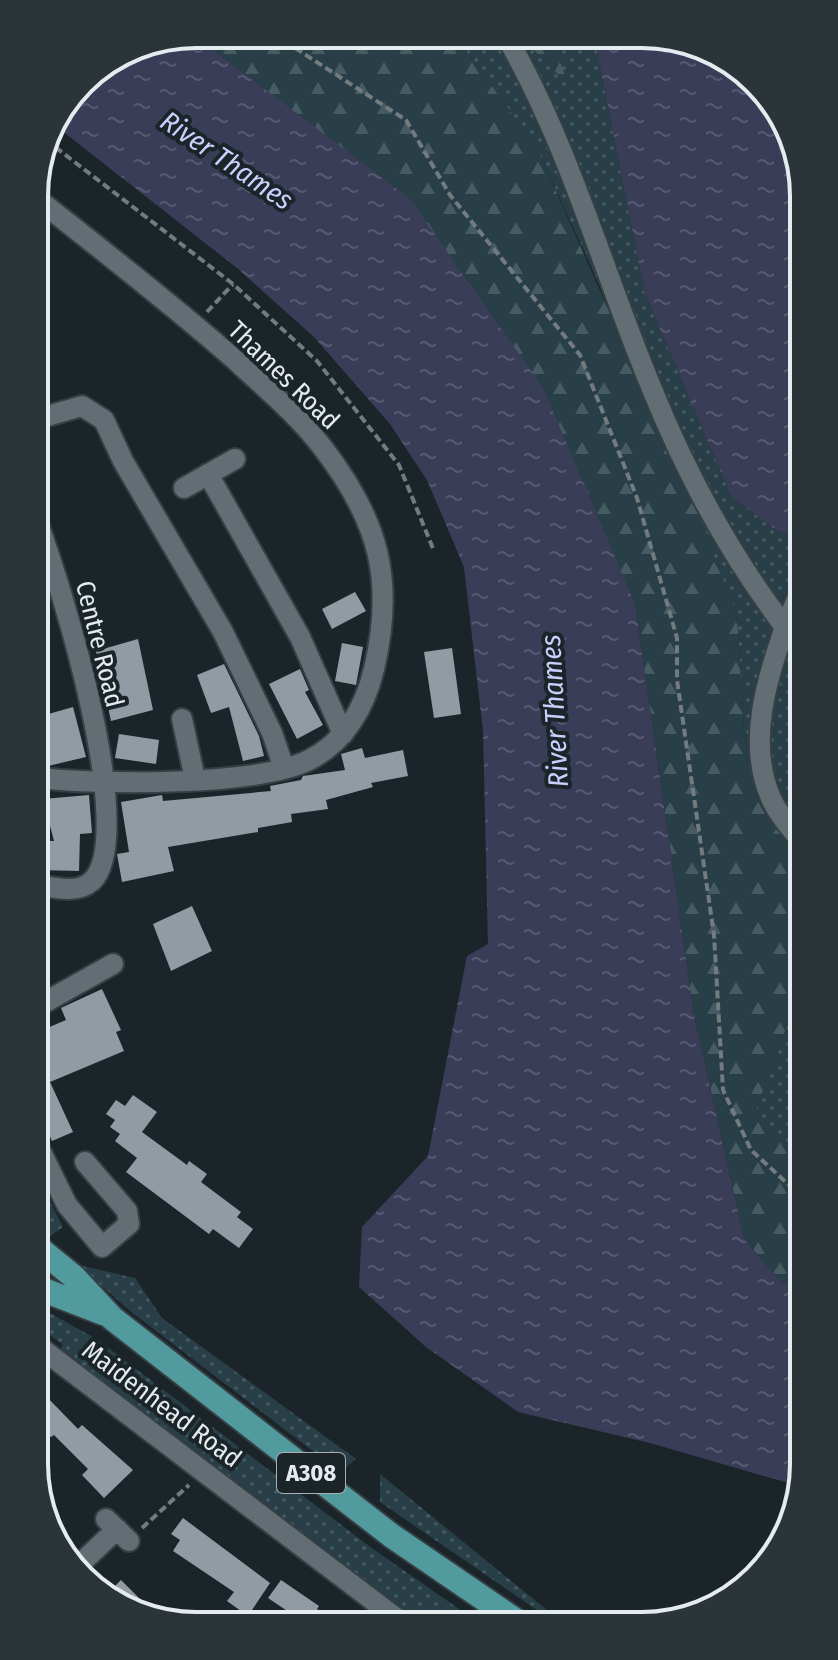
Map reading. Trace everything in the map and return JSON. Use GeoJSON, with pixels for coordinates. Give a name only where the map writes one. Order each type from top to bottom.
{"type":"FeatureCollection","features":[{"type":"Feature","properties":{"kind":"main road","name":"Maidenhead Road"},"geometry":{"type":"LineString","coordinates":[[48,1256],[74,1277],[112,1318],[392,1536],[503,1612]]}},
{"type":"Feature","properties":{"kind":"main road","name":"Maidenhead Road"},"geometry":{"type":"LineString","coordinates":[[48,1292],[112,1318]]}},
{"type":"Feature","properties":{"kind":"street"},"geometry":{"type":"LineString","coordinates":[[512,48],[545,111],[651,389],[681,453],[727,542],[790,631]]}},
{"type":"Feature","properties":{"kind":"street","name":"Thames Road"},"geometry":{"type":"LineString","coordinates":[[48,207],[195,325],[313,436],[350,488],[371,535],[383,581],[385,618],[366,694],[343,734],[311,759],[284,768],[195,779],[48,778]]}},
{"type":"Feature","properties":{"kind":"street"},"geometry":{"type":"LineString","coordinates":[[48,416],[82,406],[97,412],[104,420],[129,472],[235,655],[272,733],[284,768]]}},
{"type":"Feature","properties":{"kind":"street"},"geometry":{"type":"LineString","coordinates":[[184,488],[235,459]]}},
{"type":"Feature","properties":{"kind":"street"},"geometry":{"type":"LineString","coordinates":[[208,474],[300,637],[343,734]]}},
{"type":"Feature","properties":{"kind":"street","name":"Centre Road"},"geometry":{"type":"LineString","coordinates":[[48,557],[82,666],[103,781],[106,826],[96,876],[76,889],[48,886]]}},
{"type":"Feature","properties":{"kind":"street"},"geometry":{"type":"LineString","coordinates":[[790,637],[770,671],[758,754],[771,800],[790,826]]}},
{"type":"Feature","properties":{"kind":"street"},"geometry":{"type":"LineString","coordinates":[[182,719],[195,779]]}},
{"type":"Feature","properties":{"kind":"street"},"geometry":{"type":"LineString","coordinates":[[48,1001],[113,964]]}},
{"type":"Feature","properties":{"kind":"street"},"geometry":{"type":"LineString","coordinates":[[48,1166],[67,1205],[102,1247],[129,1224],[127,1211],[85,1162]]}},
{"type":"Feature","properties":{"kind":"street","name":"Maidenhead Road"},"geometry":{"type":"LineString","coordinates":[[48,1353],[388,1612]]}},
{"type":"Feature","properties":{"kind":"street"},"geometry":{"type":"LineString","coordinates":[[84,1560],[117,1529]]}},
{"type":"Feature","properties":{"kind":"path"},"geometry":{"type":"LineString","coordinates":[[295,48],[406,120],[450,195],[580,355],[637,498],[677,638],[677,680],[714,935],[723,1090],[751,1150],[790,1186]]}},
{"type":"Feature","properties":{"kind":"path"},"geometry":{"type":"LineString","coordinates":[[56,148],[233,284],[317,361],[399,465],[434,551]]}},
{"type":"Feature","properties":{"kind":"path"},"geometry":{"type":"LineString","coordinates":[[195,325],[233,284]]}},
{"type":"Feature","properties":{"kind":"path"},"geometry":{"type":"LineString","coordinates":[[117,1529],[204,1470]]}},
{"type":"Feature","properties":{"kind":"green space"},"geometry":{"type":"Polygon","coordinates":[[[203,48],[464,48],[537,148],[693,501],[737,614],[744,731],[764,803],[781,835],[790,844],[790,1018],[756,1110],[790,1149],[790,1284],[781,1282],[744,1239],[694,1015],[635,604],[203,48]]]}},
{"type":"Feature","properties":{"kind":"green space"},"geometry":{"type":"Polygon","coordinates":[[[464,48],[596,48],[645,294],[731,496],[773,528],[790,536],[790,844],[781,835],[764,803],[744,731],[737,614],[602,291],[537,148],[464,48]]]}},
{"type":"Feature","properties":{"kind":"green space"},"geometry":{"type":"Polygon","coordinates":[[[532,48],[555,48],[569,85],[532,48]]]}},
{"type":"Feature","properties":{"kind":"green space"},"geometry":{"type":"Polygon","coordinates":[[[790,1018],[790,1149],[756,1110],[790,1018]]]}},
{"type":"Feature","properties":{"kind":"green space"},"geometry":{"type":"Polygon","coordinates":[[[48,1198],[63,1227],[48,1237],[48,1198]]]}},
{"type":"Feature","properties":{"kind":"green space"},"geometry":{"type":"Polygon","coordinates":[[[78,1265],[135,1278],[162,1318],[356,1459],[340,1472],[130,1311],[78,1265]]]}},
{"type":"Feature","properties":{"kind":"green space"},"geometry":{"type":"Polygon","coordinates":[[[48,1312],[98,1340],[373,1549],[464,1612],[405,1612],[60,1349],[63,1345],[48,1333],[48,1312]]]}},
{"type":"Feature","properties":{"kind":"green space"},"geometry":{"type":"Polygon","coordinates":[[[380,1474],[549,1612],[540,1612],[380,1502],[380,1474]]]}},
{"type":"Feature","properties":{"kind":"water","name":"River Thames"},"geometry":{"type":"Polygon","coordinates":[[[210,48],[410,199],[543,388],[635,604],[694,1015],[744,1239],[781,1282],[790,1284],[789,1483],[650,1443],[518,1412],[426,1347],[359,1287],[362,1227],[428,1156],[467,956],[488,944],[483,731],[464,567],[427,480],[390,424],[314,337],[237,268],[63,132],[91,91],[131,63],[167,51],[210,48]]]}},
{"type":"Feature","properties":{"kind":"water"},"geometry":{"type":"Polygon","coordinates":[[[596,48],[651,48],[707,63],[724,73],[753,99],[775,131],[783,152],[790,196],[790,536],[773,528],[731,496],[645,294],[596,48]]]}},
{"type":"Feature","properties":{"kind":"building"},"geometry":{"type":"Polygon","coordinates":[[[355,592],[366,611],[332,629],[322,609],[355,592]]]}},
{"type":"Feature","properties":{"kind":"building"},"geometry":{"type":"Polygon","coordinates":[[[138,639],[153,710],[111,721],[96,651],[138,639]]]}},
{"type":"Feature","properties":{"kind":"building"},"geometry":{"type":"Polygon","coordinates":[[[342,643],[363,647],[356,685],[335,681],[342,643]]]}},
{"type":"Feature","properties":{"kind":"building"},"geometry":{"type":"Polygon","coordinates":[[[452,648],[461,714],[434,718],[424,652],[452,648]]]}},
{"type":"Feature","properties":{"kind":"building"},"geometry":{"type":"Polygon","coordinates":[[[224,664],[259,736],[264,756],[243,761],[229,707],[211,713],[197,675],[224,664]]]}},
{"type":"Feature","properties":{"kind":"building"},"geometry":{"type":"Polygon","coordinates":[[[300,669],[309,690],[305,692],[323,725],[297,739],[269,684],[300,669]]]}},
{"type":"Feature","properties":{"kind":"building"},"geometry":{"type":"Polygon","coordinates":[[[73,707],[86,757],[48,766],[48,714],[73,707]]]}},
{"type":"Feature","properties":{"kind":"building"},"geometry":{"type":"Polygon","coordinates":[[[119,734],[159,740],[156,764],[115,758],[119,734]]]}},
{"type":"Feature","properties":{"kind":"building"},"geometry":{"type":"Polygon","coordinates":[[[362,748],[365,758],[403,750],[408,776],[371,783],[373,787],[326,800],[328,809],[291,814],[292,822],[258,828],[258,832],[168,847],[174,871],[122,882],[117,854],[129,852],[121,802],[162,795],[163,801],[271,791],[270,786],[301,780],[303,776],[345,770],[341,754],[362,748]]]}},
{"type":"Feature","properties":{"kind":"building"},"geometry":{"type":"Polygon","coordinates":[[[89,795],[92,833],[80,834],[79,871],[48,870],[48,841],[54,841],[48,818],[48,799],[89,795]]]}},
{"type":"Feature","properties":{"kind":"building"},"geometry":{"type":"Polygon","coordinates":[[[192,906],[212,951],[171,971],[153,924],[192,906]]]}},
{"type":"Feature","properties":{"kind":"building"},"geometry":{"type":"Polygon","coordinates":[[[102,989],[121,1030],[116,1032],[124,1051],[50,1082],[73,1132],[52,1141],[48,1132],[48,1028],[66,1020],[61,1008],[102,989]]]}},
{"type":"Feature","properties":{"kind":"building"},"geometry":{"type":"Polygon","coordinates":[[[133,1095],[157,1112],[142,1132],[187,1165],[189,1161],[207,1174],[201,1182],[241,1212],[237,1217],[253,1229],[239,1248],[213,1229],[209,1234],[126,1172],[137,1158],[115,1141],[120,1134],[110,1127],[115,1120],[106,1114],[116,1100],[125,1106],[133,1095]]]}},
{"type":"Feature","properties":{"kind":"building"},"geometry":{"type":"Polygon","coordinates":[[[48,1398],[78,1429],[82,1425],[133,1470],[104,1498],[82,1475],[88,1469],[54,1435],[51,1437],[48,1434],[48,1398]]]}},
{"type":"Feature","properties":{"kind":"building"},"geometry":{"type":"Polygon","coordinates":[[[183,1518],[270,1583],[251,1612],[242,1612],[227,1601],[234,1592],[173,1551],[180,1540],[171,1534],[183,1518]]]}},
{"type":"Feature","properties":{"kind":"building"},"geometry":{"type":"Polygon","coordinates":[[[121,1580],[142,1601],[131,1597],[114,1587],[121,1580]]]}},
{"type":"Feature","properties":{"kind":"building"},"geometry":{"type":"Polygon","coordinates":[[[281,1580],[319,1606],[317,1609],[322,1612],[289,1612],[268,1598],[281,1580]]]}}]}
